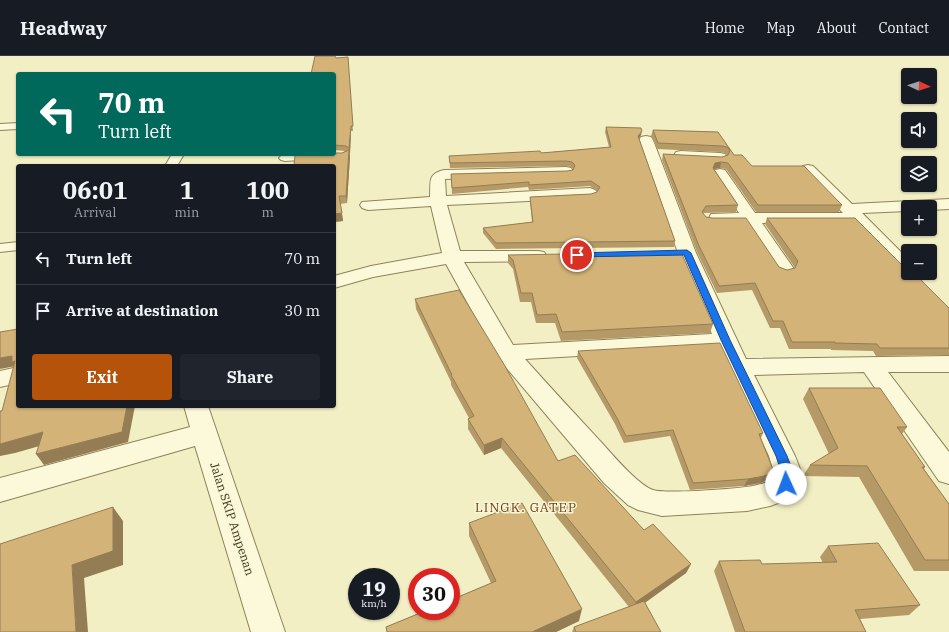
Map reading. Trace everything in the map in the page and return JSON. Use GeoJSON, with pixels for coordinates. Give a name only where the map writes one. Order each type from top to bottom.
{"type":"FeatureCollection","features":[{"type":"Feature","properties":{"kind":"street"},"geometry":{"type":"LineString","coordinates":[[566,171],[440,175],[437,180],[438,201],[452,257],[506,353],[614,475],[638,496],[648,501],[662,504],[747,499],[779,491],[786,484],[788,474],[782,456],[726,340],[679,253],[652,154],[646,140]]}},
{"type":"Feature","properties":{"kind":"street"},"geometry":{"type":"LineString","coordinates":[[652,154],[720,156]]}},
{"type":"Feature","properties":{"kind":"street"},"geometry":{"type":"LineString","coordinates":[[808,169],[901,262]]}},
{"type":"Feature","properties":{"kind":"street"},"geometry":{"type":"LineString","coordinates":[[720,173],[752,218],[785,269]]}},
{"type":"Feature","properties":{"kind":"street"},"geometry":{"type":"LineString","coordinates":[[368,205],[590,193]]}},
{"type":"Feature","properties":{"kind":"street"},"geometry":{"type":"LineString","coordinates":[[937,206],[949,204]]}},
{"type":"Feature","properties":{"kind":"street"},"geometry":{"type":"LineString","coordinates":[[710,218],[853,214],[901,210]]}},
{"type":"Feature","properties":{"kind":"street"},"geometry":{"type":"LineString","coordinates":[[937,213],[949,221]]}},
{"type":"Feature","properties":{"kind":"street"},"geometry":{"type":"LineString","coordinates":[[336,281],[371,272],[452,257],[554,255]]}},
{"type":"Feature","properties":{"kind":"street"},"geometry":{"type":"LineString","coordinates":[[506,353],[726,340]]}},
{"type":"Feature","properties":{"kind":"street"},"geometry":{"type":"LineString","coordinates":[[870,364],[949,473]]}},
{"type":"Feature","properties":{"kind":"street"},"geometry":{"type":"LineString","coordinates":[[738,367],[949,364]]}},
{"type":"Feature","properties":{"kind":"street"},"geometry":{"type":"LineString","coordinates":[[0,379],[16,375]]}},
{"type":"Feature","properties":{"kind":"street"},"geometry":{"type":"LineString","coordinates":[[0,490],[201,419]]}},
{"type":"Feature","properties":{"kind":"street","name":"Jalan SKIP Ampenan"},"geometry":{"type":"LineString","coordinates":[[201,419],[268,632]]}},
{"type":"Feature","properties":{"kind":"lane"},"geometry":{"type":"LineString","coordinates":[[0,127],[16,126]]}},
{"type":"Feature","properties":{"kind":"lane"},"geometry":{"type":"LineString","coordinates":[[284,159],[328,156]]}},
{"type":"Feature","properties":{"kind":"lane"},"geometry":{"type":"LineString","coordinates":[[0,248],[16,246]]}},
{"type":"Feature","properties":{"kind":"building"},"geometry":{"type":"Polygon","coordinates":[[[315,56],[335,56],[336,58],[348,57],[353,126],[351,126],[349,148],[346,146],[336,145],[336,72],[311,72],[315,56]]]}},
{"type":"Feature","properties":{"kind":"building"},"geometry":{"type":"Polygon","coordinates":[[[606,127],[641,128],[642,131],[638,136],[675,241],[496,243],[483,228],[533,222],[530,197],[591,194],[597,192],[600,187],[591,181],[529,185],[529,182],[452,188],[451,174],[567,171],[573,170],[575,165],[572,162],[566,161],[450,163],[449,156],[540,151],[541,153],[611,147],[606,127]]]}},
{"type":"Feature","properties":{"kind":"building"},"geometry":{"type":"Polygon","coordinates":[[[653,130],[718,132],[734,155],[742,155],[752,166],[804,166],[842,205],[758,205],[728,163],[721,162],[715,163],[713,168],[738,205],[706,206],[702,212],[706,217],[712,218],[746,218],[779,267],[787,270],[795,268],[798,261],[767,218],[855,218],[901,264],[901,280],[921,280],[949,308],[949,348],[880,348],[877,344],[792,342],[783,321],[773,321],[755,283],[719,286],[699,246],[663,154],[722,157],[728,155],[730,150],[727,147],[722,146],[658,143],[653,130]]]}},
{"type":"Feature","properties":{"kind":"building"},"geometry":{"type":"Polygon","coordinates":[[[349,150],[346,196],[339,196],[342,213],[336,214],[336,164],[294,164],[295,156],[336,156],[336,153],[342,153],[349,150]]]}},
{"type":"Feature","properties":{"kind":"building"},"geometry":{"type":"Polygon","coordinates":[[[681,252],[713,324],[562,332],[556,314],[537,315],[532,293],[521,293],[513,260],[508,255],[681,252]]]}},
{"type":"Feature","properties":{"kind":"building"},"geometry":{"type":"Polygon","coordinates":[[[459,290],[505,366],[558,461],[575,455],[644,530],[653,524],[691,564],[636,602],[502,438],[484,445],[468,419],[474,416],[451,375],[415,299],[459,290]]]}},
{"type":"Feature","properties":{"kind":"building"},"geometry":{"type":"Polygon","coordinates":[[[16,329],[16,408],[127,408],[122,432],[36,454],[43,432],[0,444],[0,411],[2,411],[15,361],[12,362],[12,356],[0,358],[0,332],[16,329]]]}},
{"type":"Feature","properties":{"kind":"building"},"geometry":{"type":"Polygon","coordinates":[[[720,343],[763,433],[759,434],[774,472],[764,476],[748,479],[693,483],[673,430],[626,436],[578,351],[720,343]]]}},
{"type":"Feature","properties":{"kind":"building"},"geometry":{"type":"Polygon","coordinates":[[[809,388],[880,388],[907,427],[897,427],[925,467],[922,467],[949,504],[949,560],[925,560],[867,466],[810,465],[838,448],[809,388]]]}},
{"type":"Feature","properties":{"kind":"building"},"geometry":{"type":"Polygon","coordinates":[[[522,503],[582,609],[532,632],[387,632],[386,627],[408,618],[408,620],[460,620],[460,596],[496,581],[469,523],[522,503]]]}},
{"type":"Feature","properties":{"kind":"building"},"geometry":{"type":"Polygon","coordinates":[[[113,507],[113,551],[72,565],[76,632],[0,632],[0,544],[113,507]]]}},
{"type":"Feature","properties":{"kind":"building"},"geometry":{"type":"Polygon","coordinates":[[[878,543],[920,605],[855,610],[866,632],[745,632],[719,561],[760,560],[762,564],[837,562],[828,546],[878,543]]]}},
{"type":"Feature","properties":{"kind":"building"},"geometry":{"type":"Polygon","coordinates":[[[644,601],[661,632],[576,632],[574,627],[644,601]]]}},
{"type":"Feature","properties":{"kind":"district","name":"LINGK. GATEP"},"geometry":{"type":"Point","coordinates":[526,507]}},
{"type":"Feature","properties":{"kind":"route"},"geometry":{"type":"LineString","coordinates":[[577,255],[687,253],[726,340],[782,456],[788,474],[786,484]]}}]}
